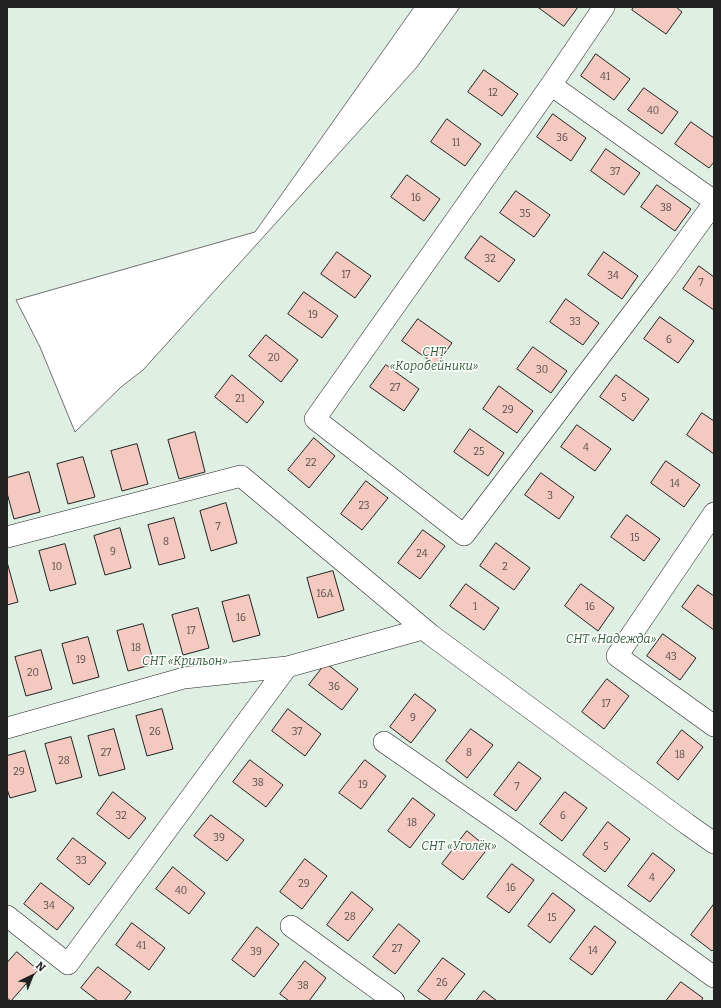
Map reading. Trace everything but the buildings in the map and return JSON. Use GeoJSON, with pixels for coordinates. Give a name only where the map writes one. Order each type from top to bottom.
{"type":"FeatureCollection","features":[{"type":"Feature","properties":{"kind":"street"},"geometry":{"type":"LineString","coordinates":[[552,85],[714,202],[661,276],[464,535],[315,419],[552,85],[604,7]]}},
{"type":"Feature","properties":{"kind":"street"},"geometry":{"type":"LineString","coordinates":[[7,537],[241,476],[423,629],[714,843]]}},
{"type":"Feature","properties":{"kind":"street"},"geometry":{"type":"LineString","coordinates":[[714,513],[616,656],[714,726]]}},
{"type":"Feature","properties":{"kind":"street"},"geometry":{"type":"LineString","coordinates":[[7,728],[184,678],[287,667],[423,629]]}},
{"type":"Feature","properties":{"kind":"street"},"geometry":{"type":"LineString","coordinates":[[7,916],[68,964],[287,667]]}},
{"type":"Feature","properties":{"kind":"street"},"geometry":{"type":"LineString","coordinates":[[384,742],[512,831],[714,977]]}},
{"type":"Feature","properties":{"kind":"street"},"geometry":{"type":"LineString","coordinates":[[292,926],[394,1001]]}},
{"type":"Feature","properties":{"kind":"green space"},"geometry":{"type":"Polygon","coordinates":[[[7,7],[414,7],[255,232],[16,300],[40,347],[75,432],[121,387],[143,370],[417,67],[460,7],[714,7],[714,1001],[7,1001],[7,7]]]}},
{"type":"Feature","properties":{"kind":"park label","name":"СНТ «Коробейники»"},"geometry":{"type":"Point","coordinates":[434,360]}},
{"type":"Feature","properties":{"kind":"park label","name":"СНТ «Надежда»"},"geometry":{"type":"Point","coordinates":[611,640]}},
{"type":"Feature","properties":{"kind":"park label","name":"СНТ «Крильон»"},"geometry":{"type":"Point","coordinates":[185,662]}},
{"type":"Feature","properties":{"kind":"park label","name":"СНТ «Уголёк»"},"geometry":{"type":"Point","coordinates":[459,847]}}]}
